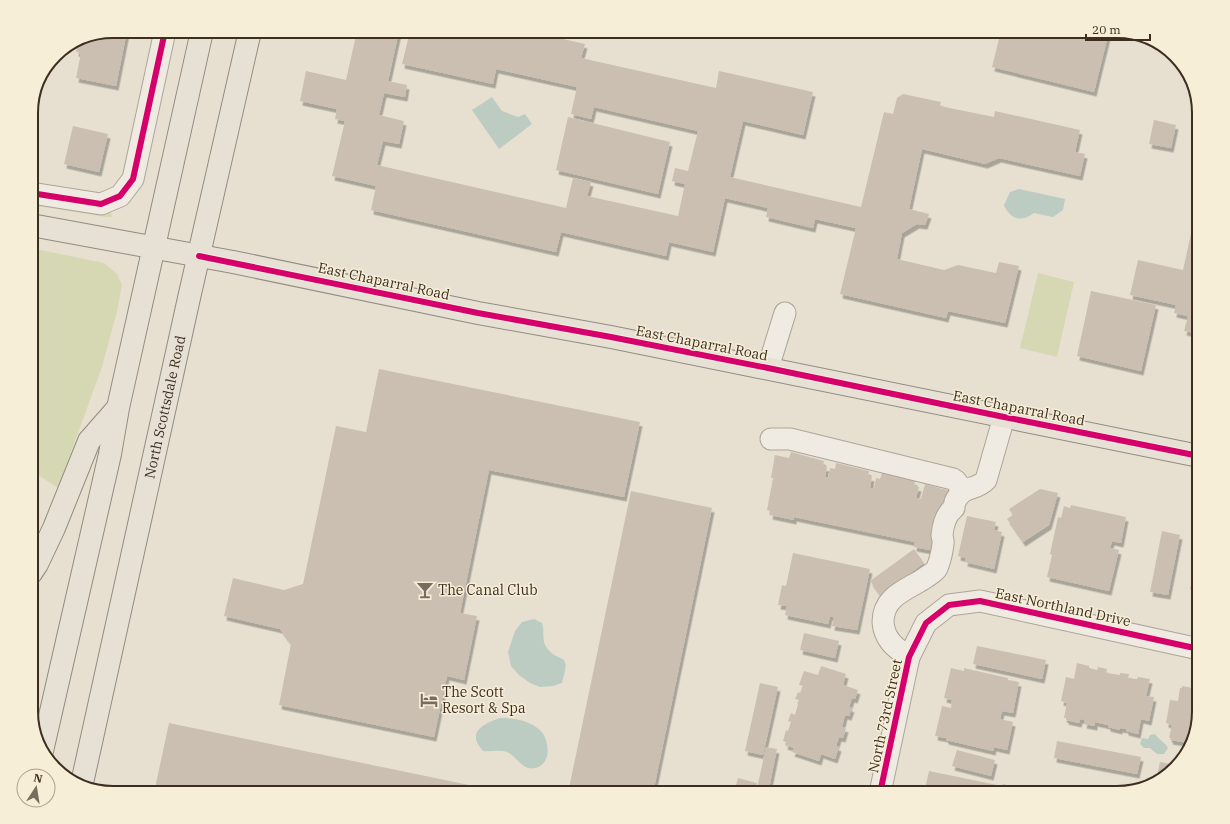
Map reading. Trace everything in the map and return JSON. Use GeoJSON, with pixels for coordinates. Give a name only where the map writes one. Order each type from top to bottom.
{"type":"FeatureCollection","features":[{"type":"Feature","properties":{"kind":"main road"},"geometry":{"type":"LineString","coordinates":[[44,741],[108,462],[118,408],[200,38]]}},
{"type":"Feature","properties":{"kind":"main road","name":"North Scottsdale Road"},"geometry":{"type":"LineString","coordinates":[[83,779],[248,38]]}},
{"type":"Feature","properties":{"kind":"main road","name":"East Chaparral Road"},"geometry":{"type":"LineString","coordinates":[[38,226],[199,256],[478,313],[611,337],[768,368],[1192,455]]}},
{"type":"Feature","properties":{"kind":"main road"},"geometry":{"type":"LineString","coordinates":[[38,562],[54,528],[89,441],[118,408]]}},
{"type":"Feature","properties":{"kind":"street"},"geometry":{"type":"LineString","coordinates":[[38,194],[101,204],[120,196],[133,179],[163,38]]}},
{"type":"Feature","properties":{"kind":"street"},"geometry":{"type":"LineString","coordinates":[[768,368],[785,314]]}},
{"type":"Feature","properties":{"kind":"street"},"geometry":{"type":"LineString","coordinates":[[958,500],[986,480],[1004,417]]}},
{"type":"Feature","properties":{"kind":"street"},"geometry":{"type":"LineString","coordinates":[[771,439],[790,439],[953,479],[956,481],[958,500],[955,522],[950,538],[944,543],[936,569],[912,586],[900,592],[892,598],[886,606],[883,623],[887,637],[896,649],[909,657]]}},
{"type":"Feature","properties":{"kind":"street","name":"East Northland Drive"},"geometry":{"type":"LineString","coordinates":[[926,622],[949,605],[980,601],[1192,647]]}},
{"type":"Feature","properties":{"kind":"street","name":"North 73rd Street"},"geometry":{"type":"LineString","coordinates":[[881,786],[909,657],[926,622]]}},
{"type":"Feature","properties":{"kind":"green space"},"geometry":{"type":"Polygon","coordinates":[[[38,203],[111,212],[112,217],[38,206],[38,203]]]}},
{"type":"Feature","properties":{"kind":"green space"},"geometry":{"type":"Polygon","coordinates":[[[38,249],[104,263],[117,274],[122,285],[117,311],[102,367],[58,488],[38,475],[38,249]]]}},
{"type":"Feature","properties":{"kind":"green space"},"geometry":{"type":"Polygon","coordinates":[[[1038,273],[1074,282],[1057,357],[1020,348],[1038,273]]]}},
{"type":"Feature","properties":{"kind":"shaded area"},"geometry":{"type":"Polygon","coordinates":[[[492,97],[502,111],[518,117],[525,114],[532,124],[499,149],[472,110],[492,97]]]}},
{"type":"Feature","properties":{"kind":"shaded area"},"geometry":{"type":"Polygon","coordinates":[[[1019,189],[1065,199],[1063,210],[1053,217],[1034,213],[1025,218],[1016,218],[1009,214],[1004,205],[1010,192],[1019,189]]]}},
{"type":"Feature","properties":{"kind":"shaded area"},"geometry":{"type":"Polygon","coordinates":[[[534,619],[542,623],[544,642],[547,648],[565,662],[565,673],[562,683],[553,686],[540,687],[530,683],[519,675],[511,666],[508,652],[515,631],[522,622],[534,619]]]}},
{"type":"Feature","properties":{"kind":"shaded area"},"geometry":{"type":"Polygon","coordinates":[[[500,718],[521,720],[540,730],[546,740],[548,752],[547,757],[541,766],[535,768],[527,767],[511,754],[504,751],[483,751],[478,744],[476,734],[483,726],[500,718]]]}},
{"type":"Feature","properties":{"kind":"shaded area"},"geometry":{"type":"Polygon","coordinates":[[[1155,734],[1168,748],[1164,754],[1157,754],[1150,748],[1144,748],[1140,744],[1142,738],[1148,739],[1150,735],[1155,734]]]}},
{"type":"Feature","properties":{"kind":"building"},"geometry":{"type":"Polygon","coordinates":[[[126,38],[116,86],[76,78],[81,53],[76,52],[77,47],[98,39],[126,38]]]}},
{"type":"Feature","properties":{"kind":"building"},"geometry":{"type":"Polygon","coordinates":[[[355,38],[397,38],[388,81],[407,85],[405,97],[384,93],[379,115],[404,121],[399,144],[383,141],[377,165],[566,208],[573,178],[591,182],[587,196],[678,216],[685,184],[672,181],[675,168],[688,171],[698,131],[594,107],[591,119],[571,114],[577,87],[496,69],[493,84],[402,64],[408,38],[559,38],[585,44],[581,58],[716,88],[719,71],[813,92],[803,135],[743,121],[730,177],[861,207],[884,112],[893,114],[897,98],[903,94],[941,102],[940,106],[994,117],[995,111],[1080,130],[1075,152],[1085,154],[1080,176],[999,158],[985,164],[922,149],[909,209],[929,214],[925,225],[917,224],[902,233],[897,259],[944,270],[958,265],[996,273],[999,262],[1019,266],[1005,323],[948,311],[946,318],[840,294],[856,228],[815,219],[813,228],[766,217],[768,208],[725,198],[713,252],[669,242],[666,256],[561,232],[556,252],[371,210],[376,186],[332,176],[345,121],[335,119],[337,109],[300,101],[306,71],[346,80],[355,38]]]}},
{"type":"Feature","properties":{"kind":"building"},"geometry":{"type":"Polygon","coordinates":[[[999,38],[1107,38],[1094,92],[992,67],[999,38]]]}},
{"type":"Feature","properties":{"kind":"building"},"geometry":{"type":"Polygon","coordinates":[[[568,117],[670,142],[658,194],[556,170],[568,117]]]}},
{"type":"Feature","properties":{"kind":"building"},"geometry":{"type":"Polygon","coordinates":[[[1154,120],[1176,125],[1171,148],[1149,144],[1154,120]]]}},
{"type":"Feature","properties":{"kind":"building"},"geometry":{"type":"Polygon","coordinates":[[[73,126],[108,134],[99,172],[64,164],[73,126]]]}},
{"type":"Feature","properties":{"kind":"building"},"geometry":{"type":"Polygon","coordinates":[[[1192,229],[1192,333],[1184,331],[1188,316],[1174,313],[1176,305],[1130,295],[1138,260],[1183,270],[1192,229]]]}},
{"type":"Feature","properties":{"kind":"building"},"geometry":{"type":"Polygon","coordinates":[[[1091,291],[1156,305],[1141,371],[1077,356],[1091,291]]]}},
{"type":"Feature","properties":{"kind":"building"},"geometry":{"type":"Polygon","coordinates":[[[379,369],[640,422],[624,497],[489,470],[460,613],[477,616],[464,680],[447,676],[434,737],[279,705],[291,644],[280,629],[224,616],[233,578],[284,590],[303,584],[336,426],[366,432],[379,369]]]}},
{"type":"Feature","properties":{"kind":"building"},"geometry":{"type":"Polygon","coordinates":[[[791,452],[824,461],[823,466],[827,467],[825,477],[828,478],[830,468],[835,469],[836,463],[869,471],[868,476],[872,477],[870,488],[874,488],[876,478],[880,479],[882,473],[915,481],[914,486],[919,487],[916,498],[921,499],[925,484],[950,491],[935,551],[914,547],[915,542],[794,517],[794,520],[770,515],[771,511],[767,510],[773,478],[771,478],[775,455],[789,458],[791,452]]]}},
{"type":"Feature","properties":{"kind":"building"},"geometry":{"type":"Polygon","coordinates":[[[1040,489],[1058,493],[1049,525],[1023,542],[1007,519],[1013,515],[1009,509],[1040,489]]]}},
{"type":"Feature","properties":{"kind":"building"},"geometry":{"type":"Polygon","coordinates":[[[631,491],[712,508],[654,786],[569,786],[631,491]]]}},
{"type":"Feature","properties":{"kind":"building"},"geometry":{"type":"Polygon","coordinates":[[[1071,505],[1126,517],[1121,543],[1112,541],[1110,548],[1119,550],[1109,591],[1047,577],[1058,517],[1061,518],[1064,506],[1070,508],[1071,505]]]}},
{"type":"Feature","properties":{"kind":"building"},"geometry":{"type":"Polygon","coordinates":[[[967,516],[996,522],[994,530],[1002,532],[994,569],[965,562],[966,558],[958,556],[967,516]]]}},
{"type":"Feature","properties":{"kind":"building"},"geometry":{"type":"Polygon","coordinates":[[[1162,531],[1180,535],[1168,595],[1150,592],[1162,531]]]}},
{"type":"Feature","properties":{"kind":"building"},"geometry":{"type":"Polygon","coordinates":[[[914,549],[924,563],[880,595],[870,581],[914,549]]]}},
{"type":"Feature","properties":{"kind":"building"},"geometry":{"type":"Polygon","coordinates":[[[793,553],[870,569],[857,630],[832,626],[834,617],[830,616],[828,624],[785,615],[787,606],[778,605],[782,585],[786,586],[793,553]]]}},
{"type":"Feature","properties":{"kind":"building"},"geometry":{"type":"Polygon","coordinates":[[[804,633],[839,641],[835,658],[800,650],[804,633]]]}},
{"type":"Feature","properties":{"kind":"building"},"geometry":{"type":"Polygon","coordinates":[[[977,646],[1046,660],[1042,679],[973,664],[977,646]]]}},
{"type":"Feature","properties":{"kind":"building"},"geometry":{"type":"Polygon","coordinates":[[[1077,663],[1097,670],[1098,667],[1107,669],[1106,673],[1120,675],[1120,673],[1129,674],[1128,678],[1137,679],[1138,677],[1150,679],[1146,696],[1154,697],[1149,721],[1141,719],[1138,734],[1126,731],[1126,729],[1120,728],[1120,730],[1095,722],[1095,726],[1084,724],[1085,720],[1080,719],[1079,723],[1066,720],[1066,718],[1064,718],[1067,703],[1061,701],[1066,677],[1074,679],[1077,663]]]}},
{"type":"Feature","properties":{"kind":"building"},"geometry":{"type":"Polygon","coordinates":[[[821,666],[846,674],[843,685],[858,690],[855,699],[852,698],[849,707],[852,708],[849,716],[845,715],[842,727],[846,728],[843,738],[839,737],[836,746],[839,747],[835,759],[821,754],[819,761],[792,752],[794,748],[785,745],[786,742],[783,741],[786,730],[788,731],[791,722],[788,721],[791,713],[795,715],[799,700],[795,699],[803,686],[799,685],[804,671],[818,675],[821,666]]]}},
{"type":"Feature","properties":{"kind":"building"},"geometry":{"type":"Polygon","coordinates":[[[951,668],[964,671],[964,668],[1019,682],[1013,713],[1002,711],[1000,719],[1013,722],[1007,750],[994,747],[993,751],[935,736],[942,706],[951,708],[952,700],[944,698],[951,668]]]}},
{"type":"Feature","properties":{"kind":"building"},"geometry":{"type":"Polygon","coordinates":[[[760,683],[778,687],[763,755],[745,751],[760,683]]]}},
{"type":"Feature","properties":{"kind":"building"},"geometry":{"type":"Polygon","coordinates":[[[1182,686],[1192,688],[1191,726],[1185,742],[1170,740],[1171,738],[1169,738],[1172,725],[1166,723],[1170,700],[1178,701],[1180,688],[1182,688],[1182,686]]]}},
{"type":"Feature","properties":{"kind":"building"},"geometry":{"type":"Polygon","coordinates":[[[169,723],[474,786],[156,786],[169,723]]]}},
{"type":"Feature","properties":{"kind":"building"},"geometry":{"type":"Polygon","coordinates":[[[1057,741],[1141,757],[1137,774],[1054,758],[1057,741]]]}},
{"type":"Feature","properties":{"kind":"building"},"geometry":{"type":"Polygon","coordinates":[[[766,747],[777,749],[769,786],[758,786],[766,747]]]}},
{"type":"Feature","properties":{"kind":"building"},"geometry":{"type":"Polygon","coordinates":[[[957,750],[995,760],[991,776],[952,766],[957,750]]]}},
{"type":"Feature","properties":{"kind":"building"},"geometry":{"type":"Polygon","coordinates":[[[1160,762],[1170,764],[1163,771],[1157,775],[1160,762]]]}},
{"type":"Feature","properties":{"kind":"building"},"geometry":{"type":"Polygon","coordinates":[[[929,771],[997,785],[997,786],[926,786],[929,771]]]}},
{"type":"Feature","properties":{"kind":"building"},"geometry":{"type":"Polygon","coordinates":[[[738,778],[757,783],[756,786],[736,786],[738,778]]]}},
{"type":"Feature","properties":{"kind":"cycle path"},"geometry":{"type":"LineString","coordinates":[[38,194],[101,204],[120,196],[133,179],[163,38]]}},
{"type":"Feature","properties":{"kind":"cycle path"},"geometry":{"type":"LineString","coordinates":[[199,256],[478,313],[611,337],[768,368],[1192,455]]}},
{"type":"Feature","properties":{"kind":"cycle path"},"geometry":{"type":"LineString","coordinates":[[881,786],[909,657],[926,623],[949,605],[980,601],[1192,647]]}},
{"type":"Feature","properties":{"kind":"place","name":"The Canal Club"},"geometry":{"type":"Point","coordinates":[425,590]}},
{"type":"Feature","properties":{"kind":"place","name":"The Scott Resort & Spa"},"geometry":{"type":"Point","coordinates":[429,700]}}]}
